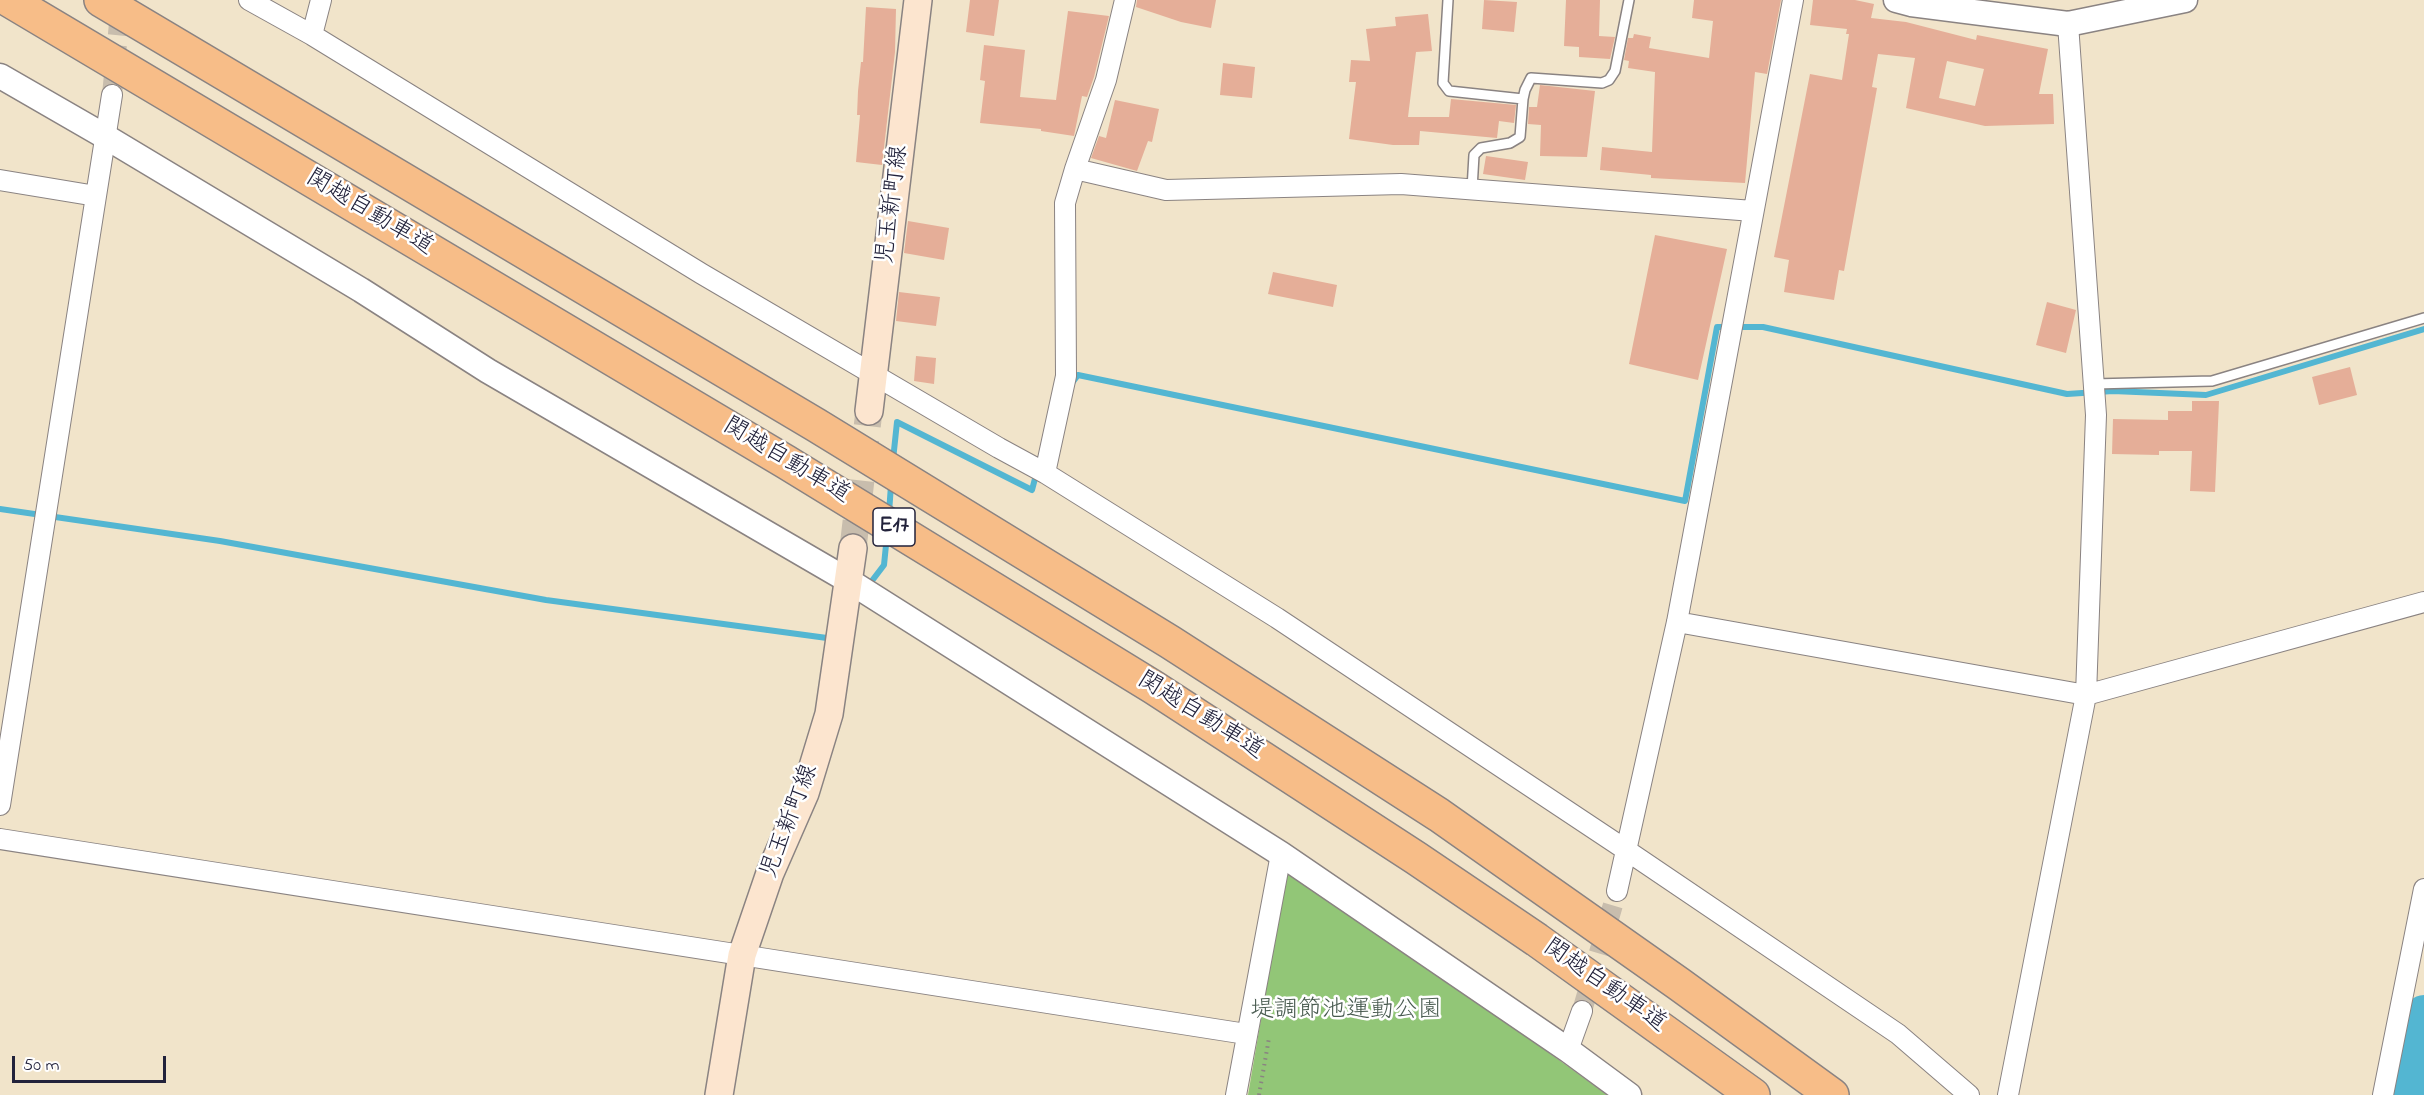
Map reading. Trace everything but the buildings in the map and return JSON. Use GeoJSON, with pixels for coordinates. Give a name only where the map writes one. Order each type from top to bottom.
{"type":"FeatureCollection","features":[{"type":"Feature","properties":{"kind":"highway","name":"関越自動車道"},"geometry":{"type":"LineString","coordinates":[[9,0],[786,462],[1153,687],[1294,777],[1491,908],[1753,1095]]}},
{"type":"Feature","properties":{"kind":"highway","name":"関越自動車道"},"geometry":{"type":"LineString","coordinates":[[101,0],[816,425],[1170,642],[1439,815],[1680,984],[1832,1095]]}},
{"type":"Feature","properties":{"kind":"main road","name":"児玉新町線"},"geometry":{"type":"LineString","coordinates":[[869,411],[918,0]]}},
{"type":"Feature","properties":{"kind":"main road","name":"児玉新町線"},"geometry":{"type":"LineString","coordinates":[[719,1095],[742,955],[770,873],[805,793],[829,714],[853,548]]}},
{"type":"Feature","properties":{"kind":"street"},"geometry":{"type":"LineString","coordinates":[[249,0],[312,35],[702,274],[873,375],[1045,472],[1277,618],[1898,1034],[1969,1095]]}},
{"type":"Feature","properties":{"kind":"street"},"geometry":{"type":"LineString","coordinates":[[312,35],[321,0]]}},
{"type":"Feature","properties":{"kind":"street"},"geometry":{"type":"LineString","coordinates":[[1045,472],[1066,376],[1065,204],[1106,80],[1125,0]]}},
{"type":"Feature","properties":{"kind":"street"},"geometry":{"type":"LineString","coordinates":[[1617,891],[1677,622],[1793,0]]}},
{"type":"Feature","properties":{"kind":"street"},"geometry":{"type":"LineString","coordinates":[[1896,0],[1911,4],[2068,24],[2185,0]]}},
{"type":"Feature","properties":{"kind":"street"},"geometry":{"type":"LineString","coordinates":[[2008,1095],[2086,695],[2096,415],[2068,24]]}},
{"type":"Feature","properties":{"kind":"street"},"geometry":{"type":"LineString","coordinates":[[0,75],[362,290],[488,371],[849,581],[1281,854],[1568,1050],[1629,1095]]}},
{"type":"Feature","properties":{"kind":"street"},"geometry":{"type":"LineString","coordinates":[[0,805],[112,96]]}},
{"type":"Feature","properties":{"kind":"street"},"geometry":{"type":"LineString","coordinates":[[1075,169],[1166,190],[1401,184],[1753,211]]}},
{"type":"Feature","properties":{"kind":"street"},"geometry":{"type":"LineString","coordinates":[[0,180],[96,196]]}},
{"type":"Feature","properties":{"kind":"street"},"geometry":{"type":"LineString","coordinates":[[1677,622],[2086,695],[2424,602]]}},
{"type":"Feature","properties":{"kind":"street"},"geometry":{"type":"LineString","coordinates":[[0,839],[1246,1034]]}},
{"type":"Feature","properties":{"kind":"street"},"geometry":{"type":"LineString","coordinates":[[1236,1095],[1281,854]]}},
{"type":"Feature","properties":{"kind":"street"},"geometry":{"type":"LineString","coordinates":[[2383,1095],[2424,889]]}},
{"type":"Feature","properties":{"kind":"street"},"geometry":{"type":"LineString","coordinates":[[1568,1050],[1582,1011]]}},
{"type":"Feature","properties":{"kind":"lane"},"geometry":{"type":"LineString","coordinates":[[1448,0],[1443,83],[1449,91],[1523,99]]}},
{"type":"Feature","properties":{"kind":"lane"},"geometry":{"type":"LineString","coordinates":[[1472,189],[1474,155],[1481,148],[1510,143],[1520,137],[1523,99],[1531,78],[1602,83],[1609,80],[1615,71],[1629,0]]}},
{"type":"Feature","properties":{"kind":"lane"},"geometry":{"type":"LineString","coordinates":[[2094,384],[2212,381],[2424,318]]}},
{"type":"Feature","properties":{"kind":"path"},"geometry":{"type":"LineString","coordinates":[[1259,1095],[1271,1027]]}},
{"type":"Feature","properties":{"kind":"green space","name":"堤調節池運動公園"},"geometry":{"type":"Polygon","coordinates":[[[1287,867],[1566,1065],[1607,1095],[1248,1095],[1287,867]]]}},
{"type":"Feature","properties":{"kind":"waterway"},"geometry":{"type":"LineString","coordinates":[[1072,383],[1078,375],[1685,501],[1717,327],[1763,327],[2067,394],[2113,391],[2206,395],[2424,329]]}},
{"type":"Feature","properties":{"kind":"waterway"},"geometry":{"type":"LineString","coordinates":[[893,460],[897,422],[1032,490],[1037,471]]}},
{"type":"Feature","properties":{"kind":"waterway"},"geometry":{"type":"LineString","coordinates":[[889,513],[891,485]]}},
{"type":"Feature","properties":{"kind":"waterway"},"geometry":{"type":"LineString","coordinates":[[0,509],[220,541],[546,600],[827,638],[830,634]]}},
{"type":"Feature","properties":{"kind":"waterway"},"geometry":{"type":"LineString","coordinates":[[868,586],[884,565],[887,535]]}},
{"type":"Feature","properties":{"kind":"waterway"},"geometry":{"type":"LineString","coordinates":[[2409,1095],[2424,1014]]}},
{"type":"Feature","properties":{"kind":"tunnel"},"geometry":{"type":"LineString","coordinates":[[112,95],[121,3]]}},
{"type":"Feature","properties":{"kind":"tunnel"},"geometry":{"type":"LineString","coordinates":[[853,548],[869,411]]}},
{"type":"Feature","properties":{"kind":"tunnel"},"geometry":{"type":"LineString","coordinates":[[1582,1011],[1617,891]]}}]}
